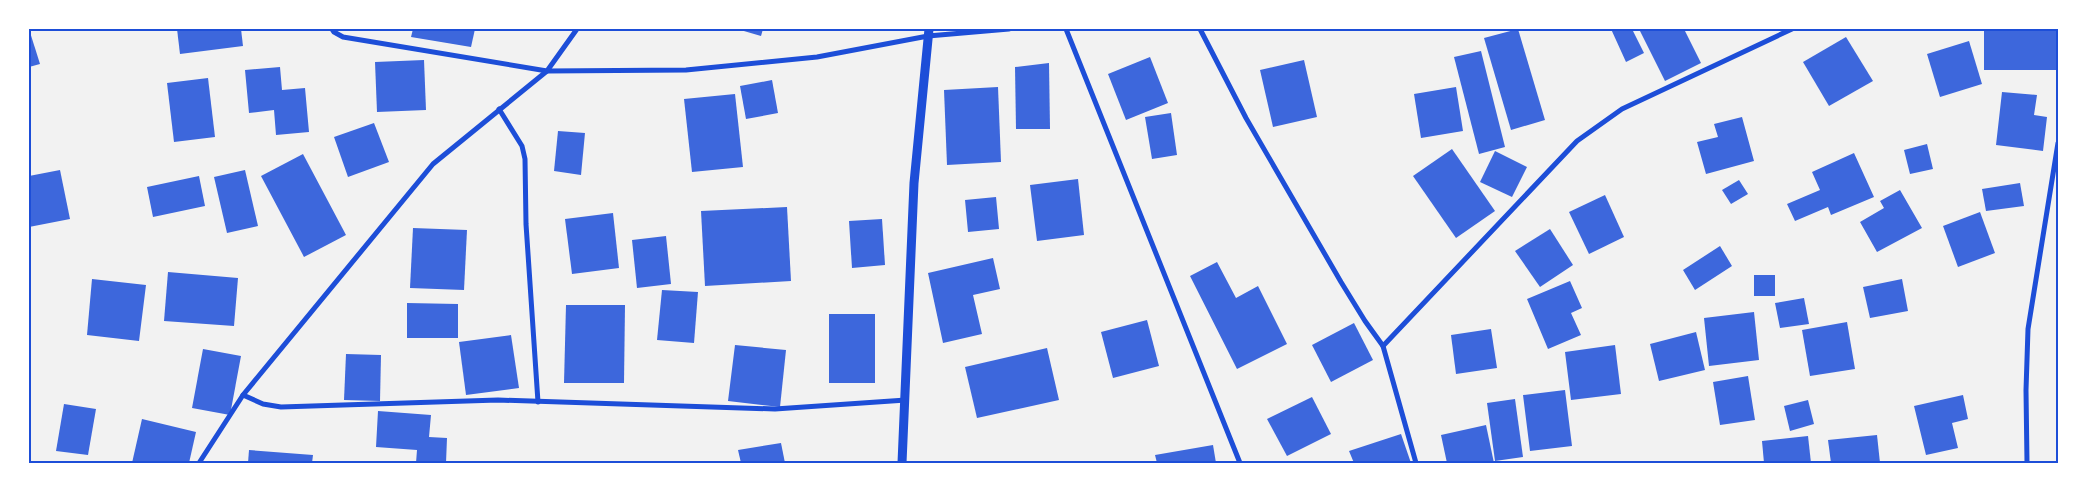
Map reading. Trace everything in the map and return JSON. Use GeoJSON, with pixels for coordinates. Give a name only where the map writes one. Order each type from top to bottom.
{"type":"FeatureCollection","features":[{"type":"Feature","properties":{"kind":"street"},"geometry":{"type":"LineString","coordinates":[[332,29],[343,37],[547,71],[686,70],[817,58],[928,32],[1009,29]]}},
{"type":"Feature","properties":{"kind":"street"},"geometry":{"type":"LineString","coordinates":[[199,463],[243,395],[433,164],[547,71],[577,29]]}},
{"type":"Feature","properties":{"kind":"street"},"geometry":{"type":"LineString","coordinates":[[1066,29],[1240,463]]}},
{"type":"Feature","properties":{"kind":"street"},"geometry":{"type":"LineString","coordinates":[[1200,29],[1246,118],[1340,282],[1383,346],[1416,463]]}},
{"type":"Feature","properties":{"kind":"street"},"geometry":{"type":"LineString","coordinates":[[1383,346],[1578,141],[1593,129],[1622,109],[1792,29]]}},
{"type":"Feature","properties":{"kind":"street"},"geometry":{"type":"LineString","coordinates":[[902,463],[914,183],[928,32]]}},
{"type":"Feature","properties":{"kind":"street"},"geometry":{"type":"LineString","coordinates":[[499,109],[522,146],[525,159],[526,224],[538,402]]}},
{"type":"Feature","properties":{"kind":"street"},"geometry":{"type":"LineString","coordinates":[[2027,463],[2026,390],[2028,329],[2058,143]]}},
{"type":"Feature","properties":{"kind":"street"},"geometry":{"type":"LineString","coordinates":[[243,395],[263,404],[281,407],[426,403],[450,400],[498,400],[775,409],[906,400]]}},
{"type":"Feature","properties":{"kind":"building"},"geometry":{"type":"Polygon","coordinates":[[[29,29],[40,64],[29,67],[29,29]]]}},
{"type":"Feature","properties":{"kind":"building"},"geometry":{"type":"Polygon","coordinates":[[[177,29],[241,29],[243,46],[180,54],[177,29]]]}},
{"type":"Feature","properties":{"kind":"building"},"geometry":{"type":"Polygon","coordinates":[[[413,29],[475,29],[471,47],[411,37],[413,29]]]}},
{"type":"Feature","properties":{"kind":"building"},"geometry":{"type":"Polygon","coordinates":[[[737,29],[763,29],[761,36],[737,29]]]}},
{"type":"Feature","properties":{"kind":"building"},"geometry":{"type":"Polygon","coordinates":[[[1518,29],[1545,120],[1511,130],[1484,38],[1518,29]]]}},
{"type":"Feature","properties":{"kind":"building"},"geometry":{"type":"Polygon","coordinates":[[[1611,29],[1632,29],[1644,53],[1626,62],[1611,29]]]}},
{"type":"Feature","properties":{"kind":"building"},"geometry":{"type":"Polygon","coordinates":[[[1639,29],[1684,29],[1701,63],[1665,81],[1639,29]]]}},
{"type":"Feature","properties":{"kind":"building"},"geometry":{"type":"Polygon","coordinates":[[[1984,29],[2058,29],[2058,70],[1984,70],[1984,29]]]}},
{"type":"Feature","properties":{"kind":"building"},"geometry":{"type":"Polygon","coordinates":[[[1846,37],[1873,81],[1829,106],[1803,62],[1846,37]]]}},
{"type":"Feature","properties":{"kind":"building"},"geometry":{"type":"Polygon","coordinates":[[[1969,41],[1982,84],[1940,97],[1927,54],[1969,41]]]}},
{"type":"Feature","properties":{"kind":"building"},"geometry":{"type":"Polygon","coordinates":[[[1481,51],[1505,147],[1479,154],[1454,57],[1481,51]]]}},
{"type":"Feature","properties":{"kind":"building"},"geometry":{"type":"Polygon","coordinates":[[[1150,57],[1168,103],[1126,120],[1108,74],[1150,57]]]}},
{"type":"Feature","properties":{"kind":"building"},"geometry":{"type":"Polygon","coordinates":[[[424,60],[426,110],[377,112],[375,62],[424,60]]]}},
{"type":"Feature","properties":{"kind":"building"},"geometry":{"type":"Polygon","coordinates":[[[1304,60],[1317,117],[1273,127],[1260,70],[1304,60]]]}},
{"type":"Feature","properties":{"kind":"building"},"geometry":{"type":"Polygon","coordinates":[[[1049,63],[1050,129],[1016,129],[1015,67],[1049,63]]]}},
{"type":"Feature","properties":{"kind":"building"},"geometry":{"type":"Polygon","coordinates":[[[280,67],[282,90],[305,88],[309,132],[276,135],[274,110],[249,113],[245,70],[280,67]]]}},
{"type":"Feature","properties":{"kind":"building"},"geometry":{"type":"Polygon","coordinates":[[[208,78],[215,137],[174,142],[167,83],[208,78]]]}},
{"type":"Feature","properties":{"kind":"building"},"geometry":{"type":"Polygon","coordinates":[[[772,80],[778,113],[746,119],[740,86],[772,80]]]}},
{"type":"Feature","properties":{"kind":"building"},"geometry":{"type":"Polygon","coordinates":[[[998,87],[1001,162],[947,165],[944,90],[998,87]]]}},
{"type":"Feature","properties":{"kind":"building"},"geometry":{"type":"Polygon","coordinates":[[[1456,87],[1463,131],[1421,138],[1414,94],[1456,87]]]}},
{"type":"Feature","properties":{"kind":"building"},"geometry":{"type":"Polygon","coordinates":[[[2002,92],[2037,95],[2034,115],[2047,117],[2043,151],[1996,145],[2002,92]]]}},
{"type":"Feature","properties":{"kind":"building"},"geometry":{"type":"Polygon","coordinates":[[[735,94],[743,167],[692,172],[684,99],[735,94]]]}},
{"type":"Feature","properties":{"kind":"building"},"geometry":{"type":"Polygon","coordinates":[[[1171,113],[1177,155],[1152,159],[1145,117],[1171,113]]]}},
{"type":"Feature","properties":{"kind":"building"},"geometry":{"type":"Polygon","coordinates":[[[1742,117],[1754,161],[1706,174],[1697,142],[1718,137],[1714,124],[1742,117]]]}},
{"type":"Feature","properties":{"kind":"building"},"geometry":{"type":"Polygon","coordinates":[[[374,123],[389,162],[348,177],[334,137],[374,123]]]}},
{"type":"Feature","properties":{"kind":"building"},"geometry":{"type":"Polygon","coordinates":[[[558,131],[585,133],[581,175],[554,171],[558,131]]]}},
{"type":"Feature","properties":{"kind":"building"},"geometry":{"type":"Polygon","coordinates":[[[1927,144],[1933,169],[1910,174],[1904,150],[1927,144]]]}},
{"type":"Feature","properties":{"kind":"building"},"geometry":{"type":"Polygon","coordinates":[[[1452,149],[1495,211],[1456,238],[1413,176],[1452,149]]]}},
{"type":"Feature","properties":{"kind":"building"},"geometry":{"type":"Polygon","coordinates":[[[1495,151],[1527,167],[1512,197],[1480,182],[1495,151]]]}},
{"type":"Feature","properties":{"kind":"building"},"geometry":{"type":"Polygon","coordinates":[[[1854,153],[1874,197],[1831,215],[1828,207],[1795,221],[1787,204],[1820,190],[1812,172],[1854,153]]]}},
{"type":"Feature","properties":{"kind":"building"},"geometry":{"type":"Polygon","coordinates":[[[303,154],[346,235],[304,257],[261,176],[303,154]]]}},
{"type":"Feature","properties":{"kind":"building"},"geometry":{"type":"Polygon","coordinates":[[[60,170],[70,219],[29,227],[29,176],[60,170]]]}},
{"type":"Feature","properties":{"kind":"building"},"geometry":{"type":"Polygon","coordinates":[[[245,170],[258,226],[227,233],[214,177],[245,170]]]}},
{"type":"Feature","properties":{"kind":"building"},"geometry":{"type":"Polygon","coordinates":[[[199,176],[205,206],[153,217],[147,187],[199,176]]]}},
{"type":"Feature","properties":{"kind":"building"},"geometry":{"type":"Polygon","coordinates":[[[1078,179],[1084,235],[1037,241],[1030,185],[1078,179]]]}},
{"type":"Feature","properties":{"kind":"building"},"geometry":{"type":"Polygon","coordinates":[[[1739,180],[1748,194],[1731,204],[1722,190],[1739,180]]]}},
{"type":"Feature","properties":{"kind":"building"},"geometry":{"type":"Polygon","coordinates":[[[2020,183],[2024,206],[1986,211],[1982,189],[2020,183]]]}},
{"type":"Feature","properties":{"kind":"building"},"geometry":{"type":"Polygon","coordinates":[[[1900,190],[1922,228],[1877,252],[1860,222],[1884,208],[1880,201],[1900,190]]]}},
{"type":"Feature","properties":{"kind":"building"},"geometry":{"type":"Polygon","coordinates":[[[1605,195],[1624,237],[1589,254],[1569,212],[1605,195]]]}},
{"type":"Feature","properties":{"kind":"building"},"geometry":{"type":"Polygon","coordinates":[[[996,197],[999,229],[968,232],[965,200],[996,197]]]}},
{"type":"Feature","properties":{"kind":"building"},"geometry":{"type":"Polygon","coordinates":[[[787,207],[791,281],[705,286],[701,211],[787,207]]]}},
{"type":"Feature","properties":{"kind":"building"},"geometry":{"type":"Polygon","coordinates":[[[1980,212],[1995,253],[1958,267],[1943,226],[1980,212]]]}},
{"type":"Feature","properties":{"kind":"building"},"geometry":{"type":"Polygon","coordinates":[[[613,213],[619,268],[572,274],[565,219],[613,213]]]}},
{"type":"Feature","properties":{"kind":"building"},"geometry":{"type":"Polygon","coordinates":[[[882,219],[885,265],[852,268],[849,221],[882,219]]]}},
{"type":"Feature","properties":{"kind":"building"},"geometry":{"type":"Polygon","coordinates":[[[413,228],[467,230],[464,290],[410,288],[413,228]]]}},
{"type":"Feature","properties":{"kind":"building"},"geometry":{"type":"Polygon","coordinates":[[[1550,229],[1573,265],[1540,287],[1515,251],[1550,229]]]}},
{"type":"Feature","properties":{"kind":"building"},"geometry":{"type":"Polygon","coordinates":[[[666,236],[671,284],[637,288],[632,240],[666,236]]]}},
{"type":"Feature","properties":{"kind":"building"},"geometry":{"type":"Polygon","coordinates":[[[1720,246],[1732,266],[1695,290],[1683,270],[1720,246]]]}},
{"type":"Feature","properties":{"kind":"building"},"geometry":{"type":"Polygon","coordinates":[[[993,258],[1000,289],[973,295],[982,334],[943,343],[928,273],[993,258]]]}},
{"type":"Feature","properties":{"kind":"building"},"geometry":{"type":"Polygon","coordinates":[[[1217,262],[1236,298],[1258,286],[1287,344],[1237,369],[1190,276],[1217,262]]]}},
{"type":"Feature","properties":{"kind":"building"},"geometry":{"type":"Polygon","coordinates":[[[168,272],[238,278],[234,326],[164,321],[168,272]]]}},
{"type":"Feature","properties":{"kind":"building"},"geometry":{"type":"Polygon","coordinates":[[[1754,275],[1775,275],[1775,296],[1754,296],[1754,275]]]}},
{"type":"Feature","properties":{"kind":"building"},"geometry":{"type":"Polygon","coordinates":[[[92,279],[146,285],[139,341],[87,335],[92,279]]]}},
{"type":"Feature","properties":{"kind":"building"},"geometry":{"type":"Polygon","coordinates":[[[1902,279],[1908,311],[1870,318],[1863,287],[1902,279]]]}},
{"type":"Feature","properties":{"kind":"building"},"geometry":{"type":"Polygon","coordinates":[[[1570,281],[1582,308],[1571,313],[1581,335],[1548,349],[1527,299],[1570,281]]]}},
{"type":"Feature","properties":{"kind":"building"},"geometry":{"type":"Polygon","coordinates":[[[662,290],[698,292],[694,343],[657,340],[662,290]]]}},
{"type":"Feature","properties":{"kind":"building"},"geometry":{"type":"Polygon","coordinates":[[[1804,298],[1809,324],[1780,328],[1775,303],[1804,298]]]}},
{"type":"Feature","properties":{"kind":"building"},"geometry":{"type":"Polygon","coordinates":[[[407,303],[458,304],[458,338],[407,338],[407,303]]]}},
{"type":"Feature","properties":{"kind":"building"},"geometry":{"type":"Polygon","coordinates":[[[566,305],[625,305],[624,383],[564,383],[566,305]]]}},
{"type":"Feature","properties":{"kind":"building"},"geometry":{"type":"Polygon","coordinates":[[[1754,312],[1759,360],[1709,366],[1704,318],[1754,312]]]}},
{"type":"Feature","properties":{"kind":"building"},"geometry":{"type":"Polygon","coordinates":[[[829,314],[875,314],[875,383],[829,383],[829,314]]]}},
{"type":"Feature","properties":{"kind":"building"},"geometry":{"type":"Polygon","coordinates":[[[1147,320],[1159,366],[1113,378],[1101,332],[1147,320]]]}},
{"type":"Feature","properties":{"kind":"building"},"geometry":{"type":"Polygon","coordinates":[[[1847,322],[1855,369],[1810,376],[1802,330],[1847,322]]]}},
{"type":"Feature","properties":{"kind":"building"},"geometry":{"type":"Polygon","coordinates":[[[1354,323],[1373,360],[1331,382],[1312,345],[1354,323]]]}},
{"type":"Feature","properties":{"kind":"building"},"geometry":{"type":"Polygon","coordinates":[[[1491,329],[1497,368],[1456,374],[1451,335],[1491,329]]]}},
{"type":"Feature","properties":{"kind":"building"},"geometry":{"type":"Polygon","coordinates":[[[1696,332],[1705,370],[1659,381],[1650,344],[1696,332]]]}},
{"type":"Feature","properties":{"kind":"building"},"geometry":{"type":"Polygon","coordinates":[[[511,335],[519,388],[466,395],[459,342],[511,335]]]}},
{"type":"Feature","properties":{"kind":"building"},"geometry":{"type":"Polygon","coordinates":[[[735,345],[786,350],[780,407],[728,401],[735,345]]]}},
{"type":"Feature","properties":{"kind":"building"},"geometry":{"type":"Polygon","coordinates":[[[1615,345],[1621,394],[1571,400],[1565,352],[1615,345]]]}},
{"type":"Feature","properties":{"kind":"building"},"geometry":{"type":"Polygon","coordinates":[[[1047,348],[1059,400],[977,418],[965,367],[1047,348]]]}},
{"type":"Feature","properties":{"kind":"building"},"geometry":{"type":"Polygon","coordinates":[[[203,349],[241,356],[230,415],[192,408],[203,349]]]}},
{"type":"Feature","properties":{"kind":"building"},"geometry":{"type":"Polygon","coordinates":[[[346,354],[381,355],[380,401],[344,400],[346,354]]]}},
{"type":"Feature","properties":{"kind":"building"},"geometry":{"type":"Polygon","coordinates":[[[1748,376],[1755,420],[1720,425],[1713,382],[1748,376]]]}},
{"type":"Feature","properties":{"kind":"building"},"geometry":{"type":"Polygon","coordinates":[[[1565,390],[1572,446],[1530,451],[1523,395],[1565,390]]]}},
{"type":"Feature","properties":{"kind":"building"},"geometry":{"type":"Polygon","coordinates":[[[1963,395],[1968,419],[1952,423],[1958,448],[1926,455],[1914,406],[1963,395]]]}},
{"type":"Feature","properties":{"kind":"building"},"geometry":{"type":"Polygon","coordinates":[[[1312,397],[1331,434],[1287,456],[1267,419],[1312,397]]]}},
{"type":"Feature","properties":{"kind":"building"},"geometry":{"type":"Polygon","coordinates":[[[1515,399],[1523,457],[1495,461],[1487,403],[1515,399]]]}},
{"type":"Feature","properties":{"kind":"building"},"geometry":{"type":"Polygon","coordinates":[[[1808,400],[1814,424],[1790,431],[1784,406],[1808,400]]]}},
{"type":"Feature","properties":{"kind":"building"},"geometry":{"type":"Polygon","coordinates":[[[64,404],[96,409],[88,455],[56,451],[64,404]]]}},
{"type":"Feature","properties":{"kind":"building"},"geometry":{"type":"Polygon","coordinates":[[[378,411],[431,415],[429,437],[447,438],[446,463],[416,463],[417,450],[376,447],[378,411]]]}},
{"type":"Feature","properties":{"kind":"building"},"geometry":{"type":"Polygon","coordinates":[[[142,419],[196,432],[189,463],[132,463],[142,419]]]}},
{"type":"Feature","properties":{"kind":"building"},"geometry":{"type":"Polygon","coordinates":[[[1486,425],[1494,463],[1447,463],[1441,435],[1486,425]]]}},
{"type":"Feature","properties":{"kind":"building"},"geometry":{"type":"Polygon","coordinates":[[[1401,434],[1411,463],[1354,463],[1349,451],[1401,434]]]}},
{"type":"Feature","properties":{"kind":"building"},"geometry":{"type":"Polygon","coordinates":[[[1877,435],[1880,463],[1831,463],[1828,440],[1877,435]]]}},
{"type":"Feature","properties":{"kind":"building"},"geometry":{"type":"Polygon","coordinates":[[[1808,436],[1811,463],[1764,463],[1762,441],[1808,436]]]}},
{"type":"Feature","properties":{"kind":"building"},"geometry":{"type":"Polygon","coordinates":[[[781,443],[785,463],[741,463],[738,450],[781,443]]]}},
{"type":"Feature","properties":{"kind":"building"},"geometry":{"type":"Polygon","coordinates":[[[1213,445],[1216,463],[1157,463],[1155,455],[1213,445]]]}},
{"type":"Feature","properties":{"kind":"building"},"geometry":{"type":"Polygon","coordinates":[[[249,450],[313,455],[312,463],[248,463],[249,450]]]}}]}
